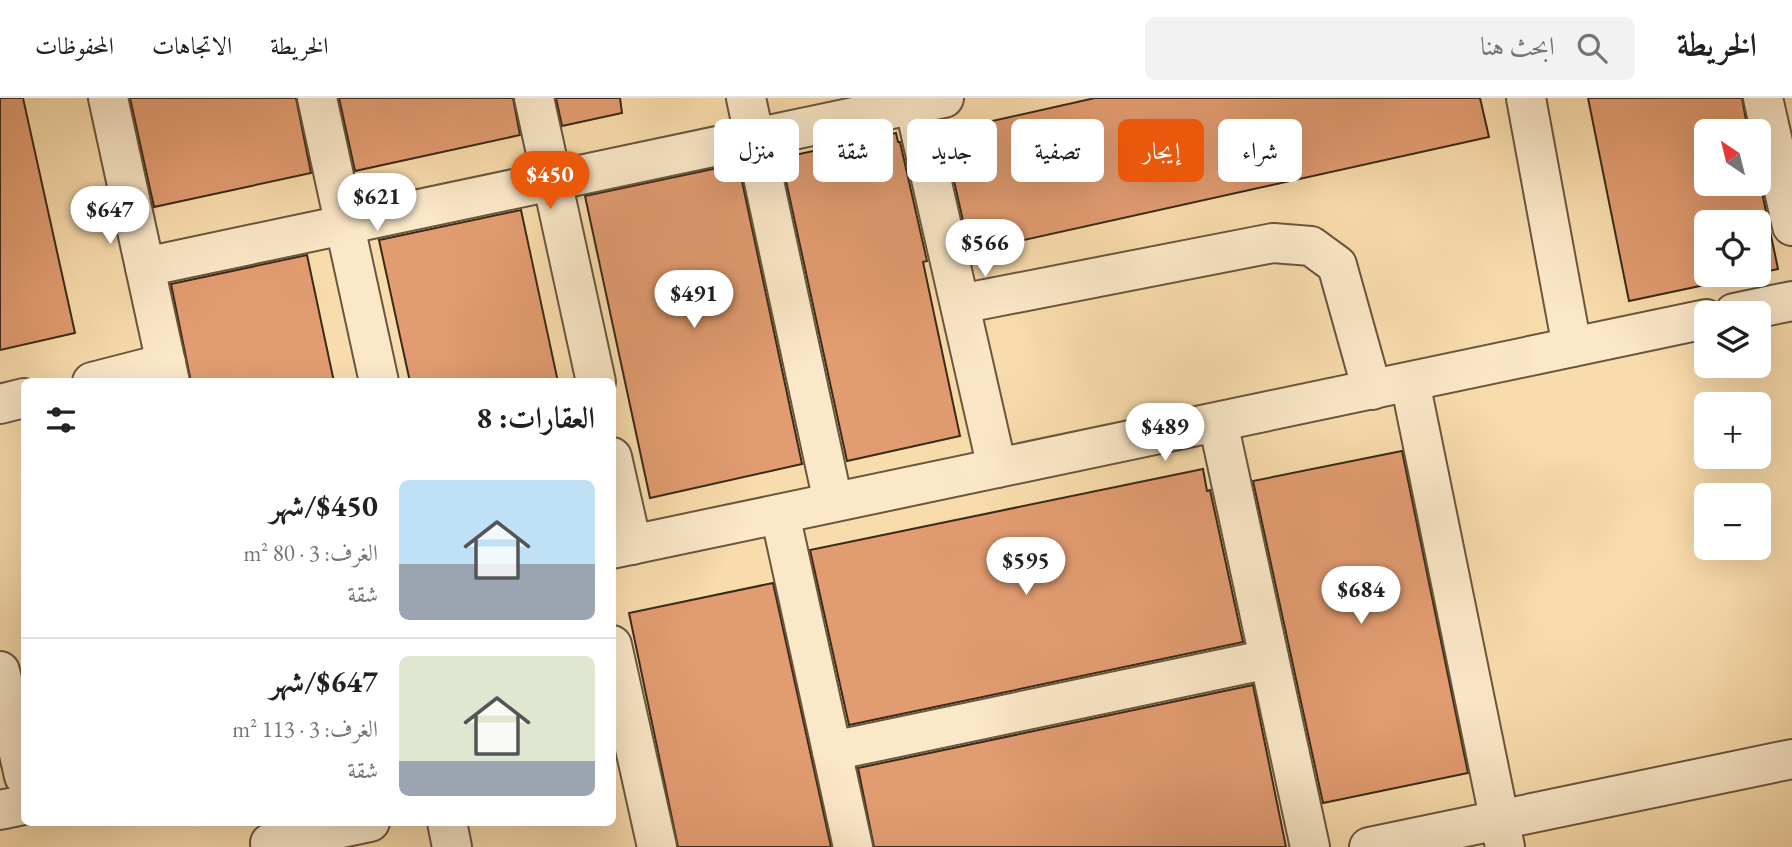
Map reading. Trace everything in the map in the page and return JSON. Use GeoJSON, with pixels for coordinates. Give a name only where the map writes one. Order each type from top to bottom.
{"type":"FeatureCollection","features":[{"type":"Feature","properties":{"kind":"street"},"geometry":{"type":"LineString","coordinates":[[108,98],[168,372],[122,378]]}},
{"type":"Feature","properties":{"kind":"street"},"geometry":{"type":"LineString","coordinates":[[317,98],[378,378]]}},
{"type":"Feature","properties":{"kind":"street"},"geometry":{"type":"LineString","coordinates":[[534,98],[595,378]]}},
{"type":"Feature","properties":{"kind":"street"},"geometry":{"type":"LineString","coordinates":[[746,98],[751,119]]}},
{"type":"Feature","properties":{"kind":"street"},"geometry":{"type":"LineString","coordinates":[[1526,98],[1573,347]]}},
{"type":"Feature","properties":{"kind":"street"},"geometry":{"type":"LineString","coordinates":[[1763,98],[1792,226]]}},
{"type":"Feature","properties":{"kind":"street"},"geometry":{"type":"LineString","coordinates":[[799,129],[929,101],[960,304],[998,468]]}},
{"type":"Feature","properties":{"kind":"street"},"geometry":{"type":"LineString","coordinates":[[145,267],[714,147]]}},
{"type":"Feature","properties":{"kind":"street"},"geometry":{"type":"LineString","coordinates":[[765,182],[834,502]]}},
{"type":"Feature","properties":{"kind":"street"},"geometry":{"type":"LineString","coordinates":[[960,304],[1273,243],[1311,246],[1337,265],[1372,390]]}},
{"type":"Feature","properties":{"kind":"street"},"geometry":{"type":"LineString","coordinates":[[1771,305],[1792,301]]}},
{"type":"Feature","properties":{"kind":"street"},"geometry":{"type":"LineString","coordinates":[[616,493],[622,547],[1694,322]]}},
{"type":"Feature","properties":{"kind":"street"},"geometry":{"type":"LineString","coordinates":[[1410,382],[1502,834]]}},
{"type":"Feature","properties":{"kind":"street"},"geometry":{"type":"LineString","coordinates":[[0,404],[21,399]]}},
{"type":"Feature","properties":{"kind":"street"},"geometry":{"type":"LineString","coordinates":[[1218,422],[1310,847]]}},
{"type":"Feature","properties":{"kind":"street"},"geometry":{"type":"LineString","coordinates":[[780,514],[853,847]]}},
{"type":"Feature","properties":{"kind":"street"},"geometry":{"type":"LineString","coordinates":[[832,751],[1269,659]]}},
{"type":"Feature","properties":{"kind":"street"},"geometry":{"type":"LineString","coordinates":[[0,671],[21,763]]}},
{"type":"Feature","properties":{"kind":"street"},"geometry":{"type":"LineString","coordinates":[[616,681],[626,770],[657,847]]}},
{"type":"Feature","properties":{"kind":"street"},"geometry":{"type":"LineString","coordinates":[[1369,847],[1502,834],[1792,759]]}},
{"type":"Feature","properties":{"kind":"street"},"geometry":{"type":"LineString","coordinates":[[0,810],[21,806]]}},
{"type":"Feature","properties":{"kind":"street"},"geometry":{"type":"LineString","coordinates":[[269,837],[343,826]]}},
{"type":"Feature","properties":{"kind":"street"},"geometry":{"type":"LineString","coordinates":[[448,826],[452,847]]}},
{"type":"Feature","properties":{"kind":"building"},"geometry":{"type":"Polygon","coordinates":[[[0,98],[23,98],[75,333],[0,350],[0,98]]]}},
{"type":"Feature","properties":{"kind":"building"},"geometry":{"type":"Polygon","coordinates":[[[130,98],[296,98],[311,173],[154,207],[130,98]]]}},
{"type":"Feature","properties":{"kind":"building"},"geometry":{"type":"Polygon","coordinates":[[[339,98],[513,98],[520,135],[355,171],[339,98]]]}},
{"type":"Feature","properties":{"kind":"building"},"geometry":{"type":"Polygon","coordinates":[[[556,98],[620,98],[622,113],[562,126],[556,98]]]}},
{"type":"Feature","properties":{"kind":"building"},"geometry":{"type":"Polygon","coordinates":[[[1095,98],[1480,98],[1489,137],[1302,178],[1302,119],[1218,119],[1218,182],[1286,182],[970,252],[954,182],[997,182],[997,120],[1095,98]]]}},
{"type":"Feature","properties":{"kind":"building"},"geometry":{"type":"Polygon","coordinates":[[[1588,98],[1742,98],[1746,119],[1694,119],[1694,196],[1763,196],[1766,210],[1694,210],[1695,287],[1629,301],[1588,98]]]}},
{"type":"Feature","properties":{"kind":"building"},"geometry":{"type":"Polygon","coordinates":[[[896,133],[900,142],[927,261],[923,262],[960,436],[847,461],[786,182],[799,182],[799,154],[813,151],[813,182],[893,182],[893,134],[896,133]]]}},
{"type":"Feature","properties":{"kind":"building"},"geometry":{"type":"Polygon","coordinates":[[[714,169],[714,182],[742,182],[802,464],[650,498],[585,196],[714,169]]]}},
{"type":"Feature","properties":{"kind":"building"},"geometry":{"type":"Polygon","coordinates":[[[521,210],[557,378],[409,378],[379,240],[521,210]]]}},
{"type":"Feature","properties":{"kind":"building"},"geometry":{"type":"Polygon","coordinates":[[[1771,235],[1778,269],[1771,270],[1771,235]]]}},
{"type":"Feature","properties":{"kind":"building"},"geometry":{"type":"Polygon","coordinates":[[[307,255],[333,378],[190,378],[171,284],[307,255]]]}},
{"type":"Feature","properties":{"kind":"building"},"geometry":{"type":"Polygon","coordinates":[[[1402,451],[1468,773],[1323,803],[1253,481],[1402,451]]]}},
{"type":"Feature","properties":{"kind":"building"},"geometry":{"type":"Polygon","coordinates":[[[1203,469],[1243,642],[849,725],[810,550],[1203,469]]]}},
{"type":"Feature","properties":{"kind":"building"},"geometry":{"type":"Polygon","coordinates":[[[773,583],[831,847],[678,847],[629,613],[773,583]]]}},
{"type":"Feature","properties":{"kind":"building"},"geometry":{"type":"Polygon","coordinates":[[[1253,685],[1286,847],[874,847],[858,768],[1253,685]]]}}]}
